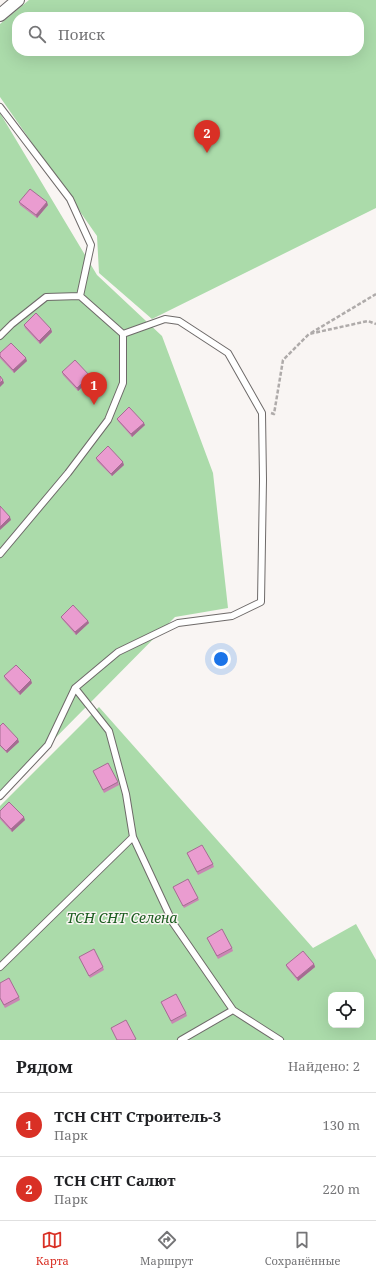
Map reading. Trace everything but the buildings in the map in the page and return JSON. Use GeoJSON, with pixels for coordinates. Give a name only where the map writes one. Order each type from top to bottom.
{"type":"FeatureCollection","features":[{"type":"Feature","properties":{"kind":"street"},"geometry":{"type":"LineString","coordinates":[[0,15],[18,0]]}},
{"type":"Feature","properties":{"kind":"lane"},"geometry":{"type":"LineString","coordinates":[[0,107],[70,200],[91,245],[80,296]]}},
{"type":"Feature","properties":{"kind":"lane"},"geometry":{"type":"LineString","coordinates":[[0,336],[12,324],[46,297],[80,296],[123,334],[123,383],[108,420],[68,473],[0,554]]}},
{"type":"Feature","properties":{"kind":"lane"},"geometry":{"type":"LineString","coordinates":[[0,796],[48,745],[74,688],[118,652],[178,624],[232,616],[260,602],[264,480],[262,413],[228,353],[179,321],[165,319],[123,334]]}},
{"type":"Feature","properties":{"kind":"lane"},"geometry":{"type":"LineString","coordinates":[[74,688],[109,731],[126,794],[134,837],[172,923],[233,1010],[280,1040]]}},
{"type":"Feature","properties":{"kind":"lane"},"geometry":{"type":"LineString","coordinates":[[0,968],[134,837]]}},
{"type":"Feature","properties":{"kind":"lane"},"geometry":{"type":"LineString","coordinates":[[181,1040],[233,1010]]}},
{"type":"Feature","properties":{"kind":"path"},"geometry":{"type":"LineString","coordinates":[[262,413],[274,414],[283,360],[309,334],[376,294]]}},
{"type":"Feature","properties":{"kind":"path"},"geometry":{"type":"LineString","coordinates":[[309,334],[368,321],[376,324]]}},
{"type":"Feature","properties":{"kind":"green space"},"geometry":{"type":"Polygon","coordinates":[[[29,0],[376,0],[376,208],[152,319],[99,273],[97,236],[0,97],[0,24],[12,14],[12,56],[364,56],[364,12],[14,12],[29,0]]]}},
{"type":"Feature","properties":{"kind":"green space"},"geometry":{"type":"Polygon","coordinates":[[[0,113],[97,275],[162,336],[213,473],[228,608],[175,617],[0,794],[0,113]]]}},
{"type":"Feature","properties":{"kind":"green space","name":"ТСН СНТ Селена"},"geometry":{"type":"Polygon","coordinates":[[[99,707],[313,948],[356,924],[376,960],[376,1040],[0,1040],[0,806],[99,707]]]}},
{"type":"Feature","properties":{"kind":"place","name":"ТСН СНТ Салют"},"geometry":{"type":"Point","coordinates":[207,153]}},
{"type":"Feature","properties":{"kind":"place","name":"ТСН СНТ Строитель-3"},"geometry":{"type":"Point","coordinates":[94,405]}}]}
